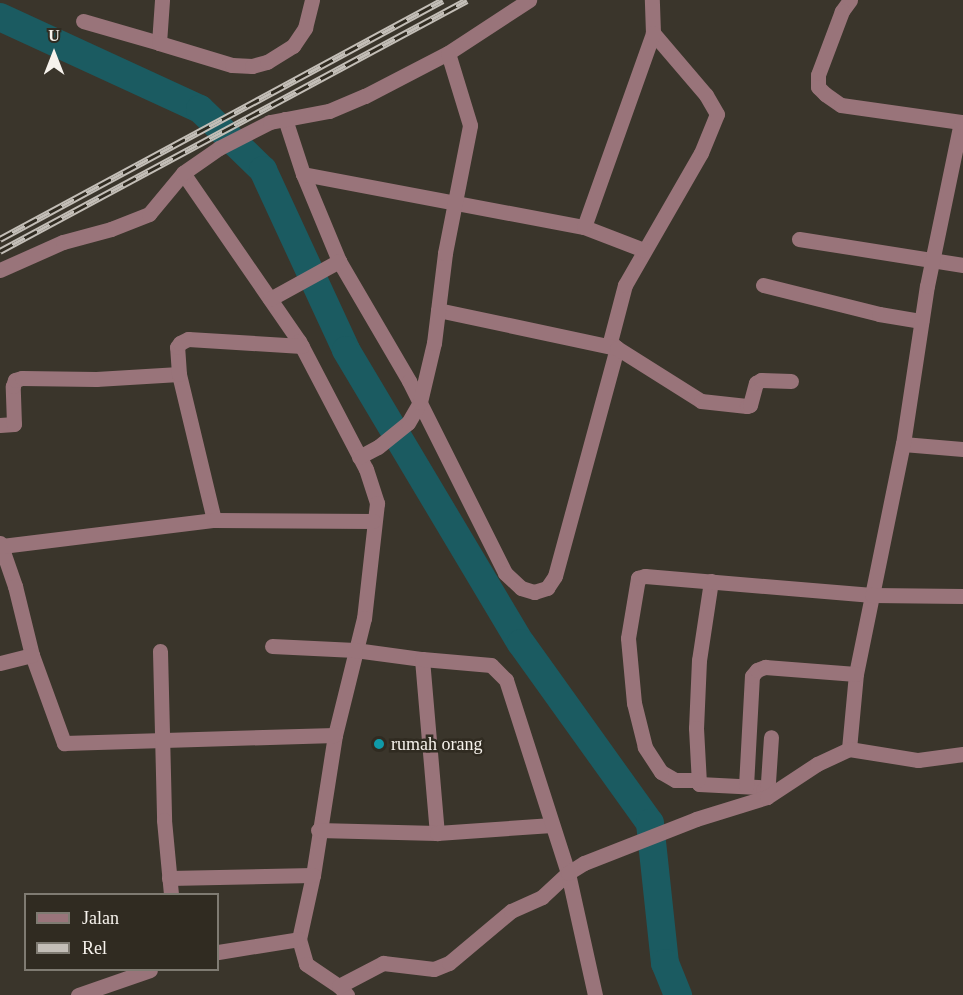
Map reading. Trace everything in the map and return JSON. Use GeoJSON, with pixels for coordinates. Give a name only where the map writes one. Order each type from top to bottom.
{"type":"FeatureCollection","features":[{"type":"Feature","properties":{"kind":"street"},"geometry":{"type":"LineString","coordinates":[[159,44],[162,0]]}},
{"type":"Feature","properties":{"kind":"street"},"geometry":{"type":"LineString","coordinates":[[82,21],[232,65],[252,66],[267,62],[293,46],[305,28],[312,0]]}},
{"type":"Feature","properties":{"kind":"street"},"geometry":{"type":"LineString","coordinates":[[0,270],[63,242],[111,229],[149,214],[183,173],[219,148],[278,121],[329,111],[347,103],[448,53],[529,0]]}},
{"type":"Feature","properties":{"kind":"street"},"geometry":{"type":"LineString","coordinates":[[584,227],[653,33],[652,0]]}},
{"type":"Feature","properties":{"kind":"street"},"geometry":{"type":"LineString","coordinates":[[849,749],[856,674],[903,444],[921,321],[962,122],[841,105],[818,87],[818,75],[842,11],[850,0]]}},
{"type":"Feature","properties":{"kind":"street"},"geometry":{"type":"LineString","coordinates":[[653,33],[706,95],[717,114],[701,153],[644,250],[622,296],[610,342],[700,401],[747,406],[750,405],[756,383],[761,380],[791,381]]}},
{"type":"Feature","properties":{"kind":"street"},"geometry":{"type":"LineString","coordinates":[[359,458],[378,447],[408,423],[420,402],[434,343],[453,202],[470,125],[448,53]]}},
{"type":"Feature","properties":{"kind":"street"},"geometry":{"type":"LineString","coordinates":[[278,121],[303,174],[337,262],[420,402],[505,573],[521,588],[534,592],[547,588],[555,576],[617,348]]}},
{"type":"Feature","properties":{"kind":"street"},"geometry":{"type":"LineString","coordinates":[[183,173],[273,297],[302,346],[366,469],[377,503],[373,521],[364,618],[335,735],[318,830],[313,875],[299,939],[306,964],[343,990],[383,963],[434,969],[449,963],[511,911],[542,897],[568,873],[584,863],[696,819],[766,797],[817,765],[849,749],[918,760],[963,754]]}},
{"type":"Feature","properties":{"kind":"street"},"geometry":{"type":"LineString","coordinates":[[303,174],[584,227],[644,250]]}},
{"type":"Feature","properties":{"kind":"street"},"geometry":{"type":"LineString","coordinates":[[799,239],[963,265]]}},
{"type":"Feature","properties":{"kind":"street"},"geometry":{"type":"LineString","coordinates":[[273,297],[337,262]]}},
{"type":"Feature","properties":{"kind":"street"},"geometry":{"type":"LineString","coordinates":[[763,285],[879,314],[921,321]]}},
{"type":"Feature","properties":{"kind":"street"},"geometry":{"type":"LineString","coordinates":[[438,310],[617,348]]}},
{"type":"Feature","properties":{"kind":"street"},"geometry":{"type":"LineString","coordinates":[[214,520],[179,374],[177,347],[188,339],[302,346]]}},
{"type":"Feature","properties":{"kind":"street"},"geometry":{"type":"LineString","coordinates":[[0,425],[14,424],[13,386],[15,380],[22,378],[96,379],[179,374]]}},
{"type":"Feature","properties":{"kind":"street"},"geometry":{"type":"LineString","coordinates":[[903,444],[963,449]]}},
{"type":"Feature","properties":{"kind":"street"},"geometry":{"type":"LineString","coordinates":[[335,735],[64,743],[32,655],[15,586],[1,545],[214,520],[373,521]]}},
{"type":"Feature","properties":{"kind":"street"},"geometry":{"type":"LineString","coordinates":[[698,780],[675,780],[661,772],[645,747],[634,703],[628,638],[638,578],[645,576],[872,595],[963,596]]}},
{"type":"Feature","properties":{"kind":"street"},"geometry":{"type":"LineString","coordinates":[[711,581],[699,660],[696,728],[698,780],[702,785],[758,787],[763,790],[766,797]]}},
{"type":"Feature","properties":{"kind":"street"},"geometry":{"type":"LineString","coordinates":[[272,646],[355,650],[491,665],[506,680],[568,873],[595,995]]}},
{"type":"Feature","properties":{"kind":"street"},"geometry":{"type":"LineString","coordinates":[[159,651],[160,739],[171,893]]}},
{"type":"Feature","properties":{"kind":"street"},"geometry":{"type":"LineString","coordinates":[[0,663],[32,655]]}},
{"type":"Feature","properties":{"kind":"street"},"geometry":{"type":"LineString","coordinates":[[422,659],[437,833]]}},
{"type":"Feature","properties":{"kind":"street"},"geometry":{"type":"LineString","coordinates":[[746,786],[752,676],[757,670],[765,667],[856,674]]}},
{"type":"Feature","properties":{"kind":"street"},"geometry":{"type":"LineString","coordinates":[[766,797],[771,737]]}},
{"type":"Feature","properties":{"kind":"street"},"geometry":{"type":"LineString","coordinates":[[318,830],[437,833],[552,825]]}},
{"type":"Feature","properties":{"kind":"street"},"geometry":{"type":"LineString","coordinates":[[169,878],[313,875]]}},
{"type":"Feature","properties":{"kind":"street"},"geometry":{"type":"LineString","coordinates":[[219,952],[299,939]]}},
{"type":"Feature","properties":{"kind":"street"},"geometry":{"type":"LineString","coordinates":[[78,995],[144,971]]}},
{"type":"Feature","properties":{"kind":"waterway"},"geometry":{"type":"LineString","coordinates":[[0,17],[200,109],[263,170],[346,350],[521,643],[650,823],[665,963],[678,995]]}},
{"type":"Feature","properties":{"kind":"railway"},"geometry":{"type":"LineString","coordinates":[[0,239],[443,0]]}},
{"type":"Feature","properties":{"kind":"railway"},"geometry":{"type":"LineString","coordinates":[[0,251],[467,0]]}},
{"type":"Feature","properties":{"kind":"place","name":"rumah orang"},"geometry":{"type":"Point","coordinates":[379,744]}}]}
